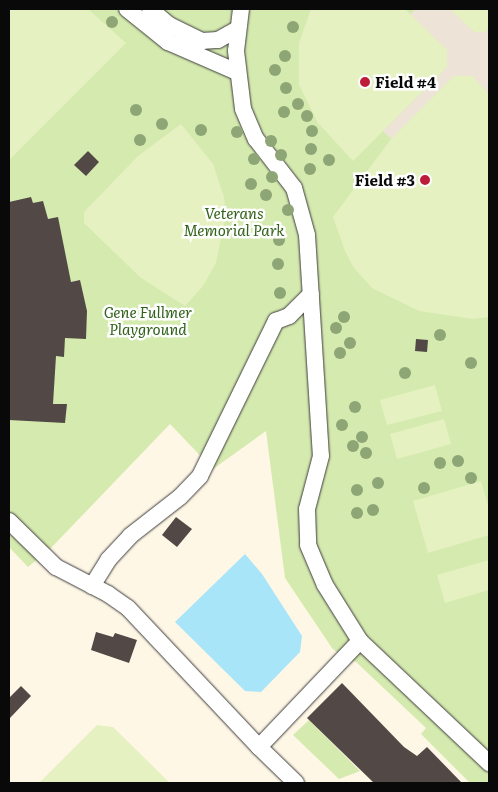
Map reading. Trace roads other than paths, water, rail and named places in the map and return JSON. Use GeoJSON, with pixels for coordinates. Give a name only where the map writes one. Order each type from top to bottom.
{"type":"FeatureCollection","features":[{"type":"Feature","properties":{"kind":"lane"},"geometry":{"type":"LineString","coordinates":[[128,9],[168,42],[237,72]]}},
{"type":"Feature","properties":{"kind":"lane"},"geometry":{"type":"LineString","coordinates":[[150,9],[169,25],[202,41],[218,40],[238,29]]}},
{"type":"Feature","properties":{"kind":"lane"},"geometry":{"type":"LineString","coordinates":[[241,9],[238,29],[237,72],[249,126],[264,150],[289,179],[299,199],[307,235],[321,456],[307,509],[306,534],[324,585],[360,641],[489,763]]}},
{"type":"Feature","properties":{"kind":"lane"},"geometry":{"type":"LineString","coordinates":[[92,586],[108,560],[130,536],[180,497],[200,476],[276,321],[290,316],[311,294]]}},
{"type":"Feature","properties":{"kind":"lane"},"geometry":{"type":"LineString","coordinates":[[9,521],[56,567],[128,608],[259,747],[296,783]]}},
{"type":"Feature","properties":{"kind":"lane"},"geometry":{"type":"LineString","coordinates":[[259,747],[360,641]]}},
{"type":"Feature","properties":{"kind":"water"},"geometry":{"type":"Polygon","coordinates":[[[245,554],[262,574],[302,636],[300,652],[261,692],[245,691],[175,622],[245,554]]]}},
{"type":"Feature","properties":{"kind":"place","name":"Field #4"},"geometry":{"type":"Point","coordinates":[365,82]}},
{"type":"Feature","properties":{"kind":"place","name":"Field #3"},"geometry":{"type":"Point","coordinates":[425,180]}},
{"type":"Feature","properties":{"kind":"park label","name":"Veterans Memorial Park"},"geometry":{"type":"Point","coordinates":[234,220]}},
{"type":"Feature","properties":{"kind":"park label","name":"Gene Fullmer Playground"},"geometry":{"type":"Point","coordinates":[148,320]}}]}
